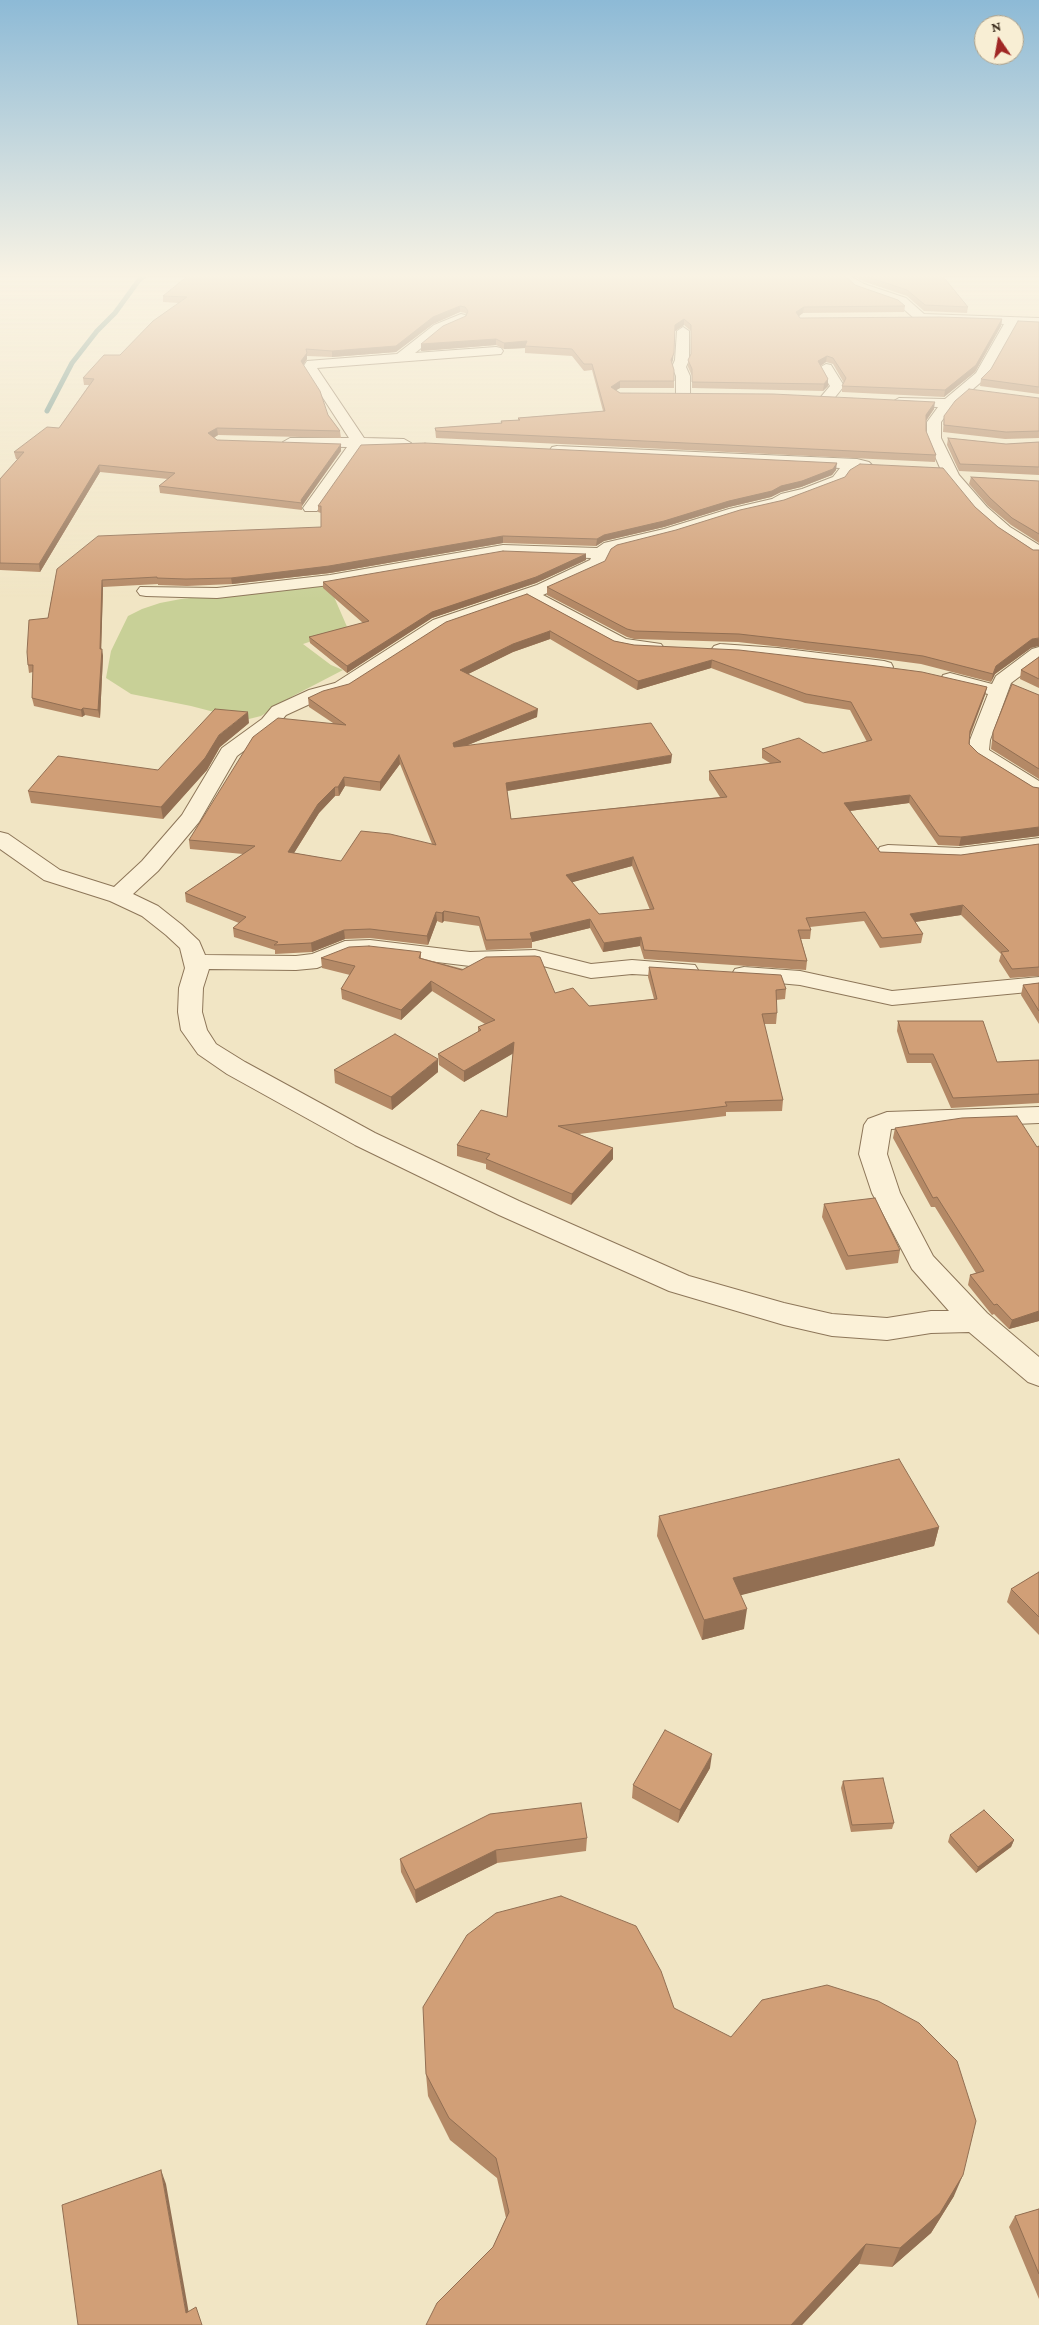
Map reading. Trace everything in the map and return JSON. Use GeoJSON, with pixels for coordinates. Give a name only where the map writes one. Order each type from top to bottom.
{"type":"FeatureCollection","features":[{"type":"Feature","properties":{"kind":"street"},"geometry":{"type":"LineString","coordinates":[[311,508],[356,444],[357,439],[320,382]]}},
{"type":"Feature","properties":{"kind":"street"},"geometry":{"type":"LineString","coordinates":[[683,382],[683,394]]}},
{"type":"Feature","properties":{"kind":"street"},"geometry":{"type":"LineString","coordinates":[[827,398],[837,386],[835,382]]}},
{"type":"Feature","properties":{"kind":"street"},"geometry":{"type":"LineString","coordinates":[[972,382],[948,402],[934,422],[934,438],[950,473],[981,510],[1004,530],[1039,552]]}},
{"type":"Feature","properties":{"kind":"street"},"geometry":{"type":"LineString","coordinates":[[964,389],[984,392]]}},
{"type":"Feature","properties":{"kind":"street"},"geometry":{"type":"LineString","coordinates":[[665,394],[699,394]]}},
{"type":"Feature","properties":{"kind":"street"},"geometry":{"type":"LineString","coordinates":[[809,397],[845,399]]}},
{"type":"Feature","properties":{"kind":"street"},"geometry":{"type":"LineString","coordinates":[[881,401],[948,402]]}},
{"type":"Feature","properties":{"kind":"street"},"geometry":{"type":"LineString","coordinates":[[934,438],[952,440]]}},
{"type":"Feature","properties":{"kind":"street"},"geometry":{"type":"LineString","coordinates":[[277,442],[416,443]]}},
{"type":"Feature","properties":{"kind":"street"},"geometry":{"type":"LineString","coordinates":[[146,591],[217,593],[279,586],[370,574],[503,550],[601,553],[610,547],[624,543],[670,533],[704,521],[777,504],[786,497],[806,493],[838,480],[843,473],[866,465],[539,449]]}},
{"type":"Feature","properties":{"kind":"street"},"geometry":{"type":"LineString","coordinates":[[929,468],[974,478]]}},
{"type":"Feature","properties":{"kind":"street"},"geometry":{"type":"LineString","coordinates":[[118,896],[150,866],[178,834],[229,752],[268,723],[279,711],[316,694],[342,687],[439,624],[529,594],[598,563],[601,553]]}},
{"type":"Feature","properties":{"kind":"street"},"geometry":{"type":"LineString","coordinates":[[529,594],[620,643],[634,646],[671,648]]}},
{"type":"Feature","properties":{"kind":"street"},"geometry":{"type":"LineString","coordinates":[[700,649],[768,653],[903,670]]}},
{"type":"Feature","properties":{"kind":"street"},"geometry":{"type":"LineString","coordinates":[[1039,652],[1001,685],[980,740],[979,751],[1039,790]]}},
{"type":"Feature","properties":{"kind":"street"},"geometry":{"type":"LineString","coordinates":[[930,674],[1021,688]]}},
{"type":"Feature","properties":{"kind":"street"},"geometry":{"type":"LineString","coordinates":[[0,839],[52,874],[118,896],[150,911],[174,930],[191,946],[196,962],[197,968],[191,988],[190,1012],[194,1030],[207,1049],[236,1068],[365,1139],[509,1208],[679,1284],[832,1326],[887,1329],[931,1322],[976,1322]]}},
{"type":"Feature","properties":{"kind":"street"},"geometry":{"type":"LineString","coordinates":[[888,852],[959,855],[1039,846]]}},
{"type":"Feature","properties":{"kind":"street"},"geometry":{"type":"LineString","coordinates":[[196,962],[296,963],[317,961],[345,948],[370,947],[415,954],[470,959],[535,957],[591,971],[632,968],[800,978],[892,998],[1039,984]]}},
{"type":"Feature","properties":{"kind":"street"},"geometry":{"type":"LineString","coordinates":[[1035,1121],[887,1120],[877,1125],[878,1135],[873,1154],[886,1193],[922,1262],[976,1322],[1039,1374]]}},
{"type":"Feature","properties":{"kind":"green space"},"geometry":{"type":"Polygon","coordinates":[[[328,583],[348,629],[303,644],[331,665],[343,670],[293,696],[261,716],[245,720],[191,706],[131,694],[106,678],[111,651],[128,616],[142,609],[181,599],[328,583]]]}},
{"type":"Feature","properties":{"kind":"building"},"geometry":{"type":"Polygon","coordinates":[[[92,382],[315,382],[320,391],[328,415],[340,431],[217,428],[208,433],[217,440],[341,444],[301,500],[302,503],[159,486],[175,473],[99,465],[39,564],[0,563],[0,479],[24,452],[14,452],[47,427],[59,428],[92,382]]]}},
{"type":"Feature","properties":{"kind":"building"},"geometry":{"type":"Polygon","coordinates":[[[597,382],[618,382],[611,387],[620,393],[773,394],[935,402],[926,415],[926,431],[936,455],[436,431],[435,428],[502,423],[501,421],[520,420],[518,418],[605,411],[597,382]]]}},
{"type":"Feature","properties":{"kind":"building"},"geometry":{"type":"Polygon","coordinates":[[[725,382],[825,382],[824,384],[725,382]]]}},
{"type":"Feature","properties":{"kind":"building"},"geometry":{"type":"Polygon","coordinates":[[[844,382],[954,382],[945,390],[842,386],[844,382]]]}},
{"type":"Feature","properties":{"kind":"building"},"geometry":{"type":"Polygon","coordinates":[[[1006,382],[1039,382],[1039,387],[1006,382]]]}},
{"type":"Feature","properties":{"kind":"building"},"geometry":{"type":"Polygon","coordinates":[[[969,389],[1039,398],[1039,431],[1006,432],[944,425],[944,416],[955,401],[969,389]]]}},
{"type":"Feature","properties":{"kind":"building"},"geometry":{"type":"Polygon","coordinates":[[[948,438],[1006,444],[1039,442],[1039,467],[960,464],[948,438]]]}},
{"type":"Feature","properties":{"kind":"building"},"geometry":{"type":"Polygon","coordinates":[[[425,443],[837,463],[833,469],[802,481],[781,486],[772,491],[729,501],[664,521],[604,535],[597,539],[503,536],[329,566],[231,578],[186,579],[157,577],[102,580],[100,649],[102,649],[98,710],[83,708],[81,710],[32,698],[33,665],[28,665],[27,652],[29,620],[48,618],[57,569],[98,536],[321,527],[321,506],[318,506],[361,445],[425,443]]]}},
{"type":"Feature","properties":{"kind":"building"},"geometry":{"type":"Polygon","coordinates":[[[860,464],[943,468],[975,507],[998,527],[1033,550],[1039,550],[1039,638],[1032,639],[996,666],[993,674],[923,656],[869,649],[739,634],[635,631],[627,629],[547,587],[605,561],[611,549],[617,545],[676,530],[740,510],[784,500],[845,477],[850,470],[860,464]]]}},
{"type":"Feature","properties":{"kind":"building"},"geometry":{"type":"Polygon","coordinates":[[[971,477],[1039,481],[1039,534],[1012,518],[971,477]]]}},
{"type":"Feature","properties":{"kind":"building"},"geometry":{"type":"Polygon","coordinates":[[[503,551],[586,554],[536,577],[432,612],[347,666],[309,637],[369,621],[323,582],[503,551]]]}},
{"type":"Feature","properties":{"kind":"building"},"geometry":{"type":"Polygon","coordinates":[[[527,594],[614,641],[634,645],[739,650],[869,665],[922,672],[987,687],[970,731],[969,744],[978,753],[1033,787],[1039,788],[1039,827],[961,837],[939,836],[910,795],[844,803],[880,852],[961,855],[1039,844],[1039,967],[1012,969],[1001,952],[1009,951],[963,905],[910,914],[923,934],[882,938],[865,912],[806,918],[811,930],[798,930],[807,961],[644,950],[641,937],[604,943],[590,919],[530,933],[532,939],[486,940],[479,917],[444,911],[442,913],[436,912],[427,936],[370,929],[344,930],[311,943],[274,945],[278,942],[233,928],[246,917],[185,893],[255,846],[189,840],[253,737],[278,718],[346,725],[308,698],[323,691],[349,684],[446,622],[527,594]],[[550,631],[513,644],[460,670],[538,709],[453,743],[454,747],[651,723],[672,755],[506,783],[511,819],[727,797],[709,771],[781,762],[762,749],[799,738],[823,753],[872,740],[851,702],[806,694],[712,660],[638,681],[550,631]],[[399,755],[380,782],[344,777],[338,787],[335,787],[318,804],[288,852],[341,861],[361,831],[390,834],[436,845],[399,755]],[[633,857],[566,875],[599,914],[654,909],[633,857]]]}},
{"type":"Feature","properties":{"kind":"building"},"geometry":{"type":"Polygon","coordinates":[[[1039,657],[1039,679],[1021,670],[1039,657]]]}},
{"type":"Feature","properties":{"kind":"building"},"geometry":{"type":"Polygon","coordinates":[[[1012,684],[1039,695],[1039,769],[993,740],[993,732],[1012,684]]]}},
{"type":"Feature","properties":{"kind":"building"},"geometry":{"type":"Polygon","coordinates":[[[215,709],[248,712],[219,735],[205,758],[161,807],[28,791],[58,756],[158,770],[215,709]]]}},
{"type":"Feature","properties":{"kind":"building"},"geometry":{"type":"Polygon","coordinates":[[[369,946],[421,952],[419,958],[462,970],[486,957],[540,957],[555,993],[573,988],[589,1006],[657,999],[649,967],[781,975],[786,989],[776,990],[777,1013],[762,1014],[783,1100],[725,1102],[727,1106],[558,1126],[613,1148],[572,1194],[486,1159],[490,1154],[457,1145],[481,1110],[507,1117],[514,1042],[464,1071],[438,1054],[481,1030],[478,1027],[495,1020],[431,981],[401,1010],[341,989],[355,966],[321,958],[349,947],[369,946]]]}},
{"type":"Feature","properties":{"kind":"building"},"geometry":{"type":"Polygon","coordinates":[[[1039,983],[1039,1011],[1023,985],[1039,983]]]}},
{"type":"Feature","properties":{"kind":"building"},"geometry":{"type":"Polygon","coordinates":[[[898,1021],[983,1021],[997,1062],[1039,1060],[1039,1094],[953,1098],[933,1054],[909,1054],[898,1021]]]}},
{"type":"Feature","properties":{"kind":"building"},"geometry":{"type":"Polygon","coordinates":[[[395,1034],[438,1059],[391,1097],[334,1070],[395,1034]]]}},
{"type":"Feature","properties":{"kind":"building"},"geometry":{"type":"Polygon","coordinates":[[[1017,1116],[1037,1147],[1039,1146],[1039,1311],[1012,1320],[997,1304],[994,1305],[970,1275],[984,1271],[937,1197],[933,1198],[895,1128],[962,1118],[1017,1116]]]}},
{"type":"Feature","properties":{"kind":"building"},"geometry":{"type":"Polygon","coordinates":[[[875,1198],[900,1250],[848,1256],[824,1204],[875,1198]]]}},
{"type":"Feature","properties":{"kind":"building"},"geometry":{"type":"Polygon","coordinates":[[[899,1459],[939,1527],[733,1578],[747,1609],[704,1620],[659,1516],[899,1459]]]}},
{"type":"Feature","properties":{"kind":"building"},"geometry":{"type":"Polygon","coordinates":[[[1039,1572],[1039,1617],[1011,1589],[1039,1572]]]}},
{"type":"Feature","properties":{"kind":"building"},"geometry":{"type":"Polygon","coordinates":[[[665,1730],[712,1754],[680,1810],[633,1785],[665,1730]]]}},
{"type":"Feature","properties":{"kind":"building"},"geometry":{"type":"Polygon","coordinates":[[[883,1778],[894,1823],[852,1825],[843,1781],[883,1778]]]}},
{"type":"Feature","properties":{"kind":"building"},"geometry":{"type":"Polygon","coordinates":[[[581,1803],[587,1838],[496,1850],[415,1890],[400,1859],[490,1814],[581,1803]]]}},
{"type":"Feature","properties":{"kind":"building"},"geometry":{"type":"Polygon","coordinates":[[[984,1810],[1014,1840],[978,1867],[950,1835],[984,1810]]]}},
{"type":"Feature","properties":{"kind":"building"},"geometry":{"type":"Polygon","coordinates":[[[561,1896],[636,1926],[661,1971],[674,2008],[731,2037],[762,2000],[827,1985],[878,2001],[919,2023],[957,2061],[976,2121],[963,2175],[940,2213],[900,2248],[866,2244],[791,2325],[426,2325],[437,2303],[493,2247],[509,2212],[496,2158],[449,2118],[426,2074],[423,2007],[467,1935],[496,1913],[561,1896]]]}},
{"type":"Feature","properties":{"kind":"building"},"geometry":{"type":"Polygon","coordinates":[[[161,2170],[186,2313],[196,2307],[202,2325],[78,2325],[62,2205],[161,2170]]]}},
{"type":"Feature","properties":{"kind":"building"},"geometry":{"type":"Polygon","coordinates":[[[1039,2209],[1039,2274],[1015,2216],[1039,2209]]]}},
{"type":"Feature","properties":{"kind":"waterway"},"geometry":{"type":"LineString","coordinates":[[47,411],[62,382]]}}]}
